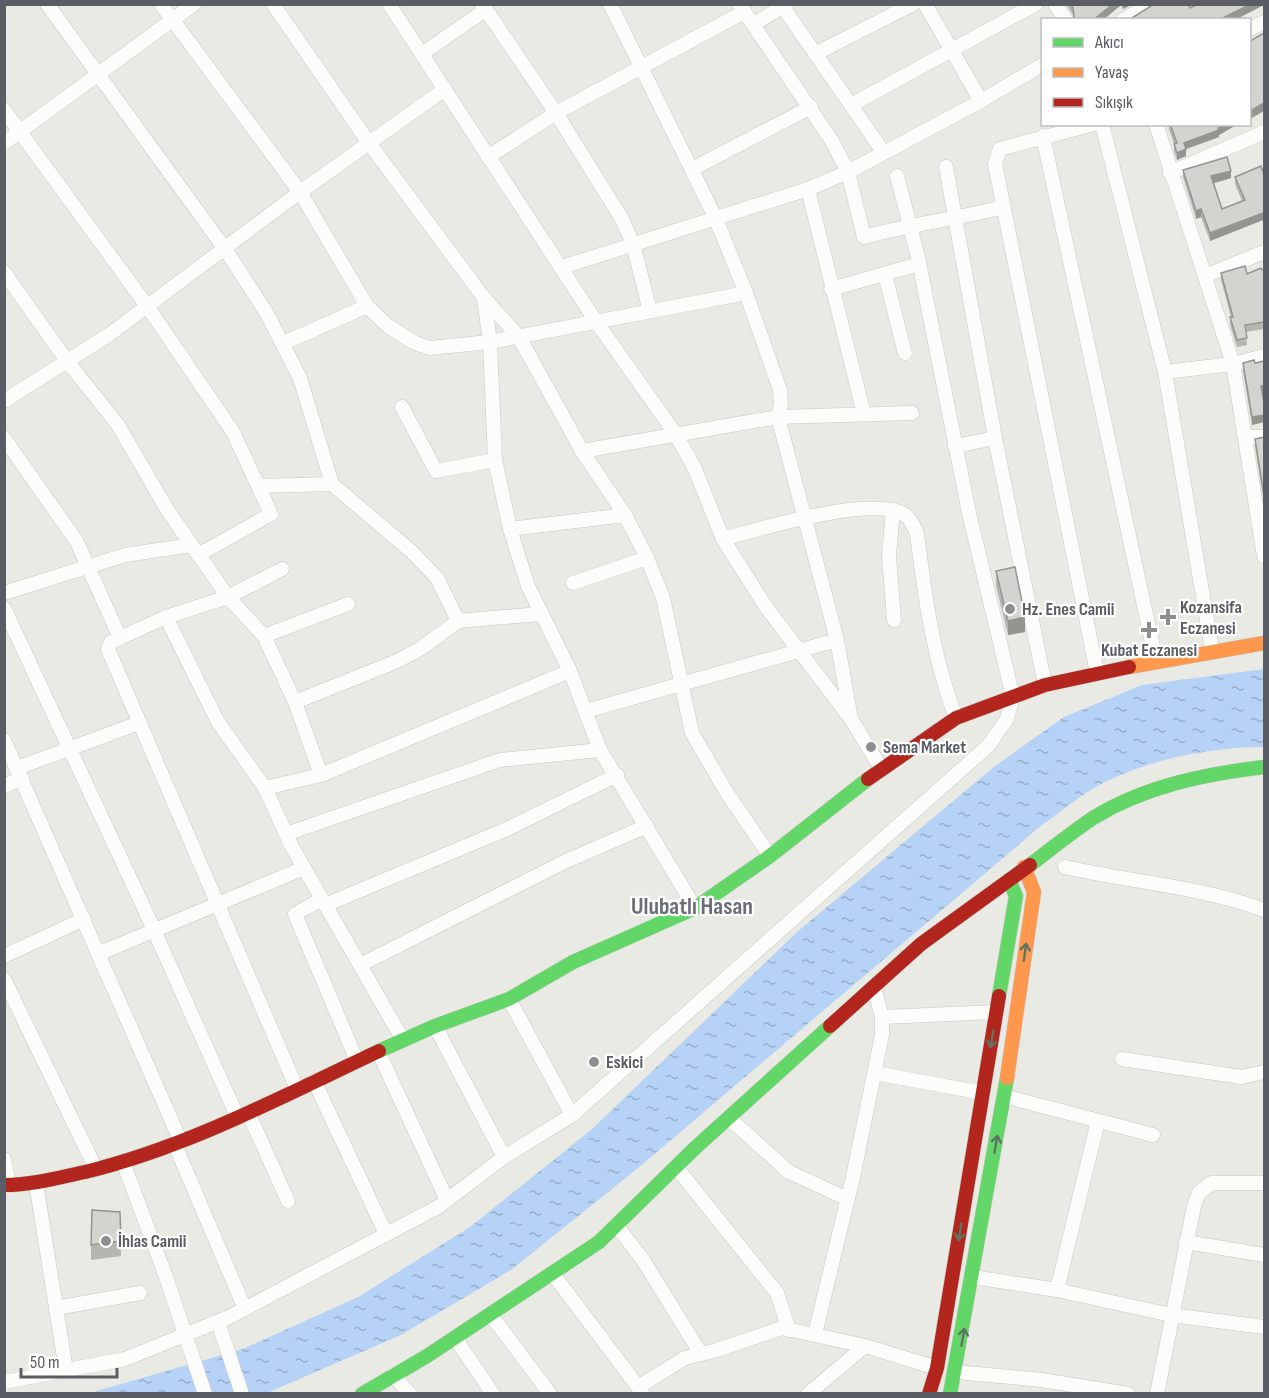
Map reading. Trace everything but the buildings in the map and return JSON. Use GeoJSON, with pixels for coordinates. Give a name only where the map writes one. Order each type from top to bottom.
{"type":"FeatureCollection","features":[{"type":"Feature","properties":{"kind":"main road"},"geometry":{"type":"LineString","coordinates":[[7,1185],[36,1183],[96,1169],[178,1143],[435,1026],[509,999],[573,962],[695,908],[770,856],[881,768],[956,718],[1045,685],[1156,660],[1264,643]]}},
{"type":"Feature","properties":{"kind":"main road"},"geometry":{"type":"LineString","coordinates":[[362,1394],[491,1315],[599,1242],[676,1167],[921,944],[1094,818],[1144,792],[1216,773],[1264,767]]}},
{"type":"Feature","properties":{"kind":"main road"},"geometry":{"type":"LineString","coordinates":[[950,1394],[956,1372],[1004,1096],[1034,892],[1024,867]]}},
{"type":"Feature","properties":{"kind":"main road"},"geometry":{"type":"LineString","coordinates":[[929,1394],[937,1368],[1016,896],[1008,880]]}},
{"type":"Feature","properties":{"kind":"street"},"geometry":{"type":"LineString","coordinates":[[46,4],[225,249],[284,343],[300,378],[332,484],[412,552],[436,578],[458,621]]}},
{"type":"Feature","properties":{"kind":"street"},"geometry":{"type":"LineString","coordinates":[[161,4],[300,192],[367,306],[394,330],[429,348],[519,337],[746,293]]}},
{"type":"Feature","properties":{"kind":"street"},"geometry":{"type":"LineString","coordinates":[[4,143],[194,4]]}},
{"type":"Feature","properties":{"kind":"street"},"geometry":{"type":"LineString","coordinates":[[273,4],[369,143],[484,298],[519,337],[582,451],[625,516],[647,558],[663,598],[692,734],[727,793],[770,856]]}},
{"type":"Feature","properties":{"kind":"street"},"geometry":{"type":"LineString","coordinates":[[389,4],[597,323],[675,433],[695,470],[723,539],[766,607],[851,719],[881,768]]}},
{"type":"Feature","properties":{"kind":"street"},"geometry":{"type":"LineString","coordinates":[[815,54],[913,4]]}},
{"type":"Feature","properties":{"kind":"street"},"geometry":{"type":"LineString","coordinates":[[925,4],[981,101]]}},
{"type":"Feature","properties":{"kind":"street"},"geometry":{"type":"LineString","coordinates":[[850,105],[1036,4]]}},
{"type":"Feature","properties":{"kind":"street"},"geometry":{"type":"LineString","coordinates":[[1055,4],[1065,18]]}},
{"type":"Feature","properties":{"kind":"street"},"geometry":{"type":"LineString","coordinates":[[1129,12],[1151,4]]}},
{"type":"Feature","properties":{"kind":"street"},"geometry":{"type":"LineString","coordinates":[[754,24],[785,6],[815,54],[884,153]]}},
{"type":"Feature","properties":{"kind":"street"},"geometry":{"type":"LineString","coordinates":[[422,54],[483,7],[556,113],[622,219],[633,244],[650,311]]}},
{"type":"Feature","properties":{"kind":"street"},"geometry":{"type":"LineString","coordinates":[[616,7],[641,66],[715,217],[746,293],[780,390],[781,404],[778,417],[837,640],[851,719]]}},
{"type":"Feature","properties":{"kind":"street"},"geometry":{"type":"LineString","coordinates":[[488,156],[556,113],[741,8],[811,106],[848,172],[864,237],[910,226],[956,220],[1003,207]]}},
{"type":"Feature","properties":{"kind":"street"},"geometry":{"type":"LineString","coordinates":[[562,267],[808,189],[884,153],[1041,66]]}},
{"type":"Feature","properties":{"kind":"street"},"geometry":{"type":"LineString","coordinates":[[4,401],[147,306],[300,192],[445,89]]}},
{"type":"Feature","properties":{"kind":"street"},"geometry":{"type":"LineString","coordinates":[[692,169],[811,106]]}},
{"type":"Feature","properties":{"kind":"street"},"geometry":{"type":"LineString","coordinates":[[4,110],[147,306],[233,432],[271,514],[195,550],[124,555],[4,593]]}},
{"type":"Feature","properties":{"kind":"street"},"geometry":{"type":"LineString","coordinates":[[1086,126],[1000,149],[995,164],[1044,397],[1097,673]]}},
{"type":"Feature","properties":{"kind":"street"},"geometry":{"type":"LineString","coordinates":[[1103,126],[1165,372],[1212,650]]}},
{"type":"Feature","properties":{"kind":"street"},"geometry":{"type":"LineString","coordinates":[[1156,126],[1233,364],[1264,556]]}},
{"type":"Feature","properties":{"kind":"street"},"geometry":{"type":"LineString","coordinates":[[1170,173],[1264,132]]}},
{"type":"Feature","properties":{"kind":"street"},"geometry":{"type":"LineString","coordinates":[[1043,136],[1156,660]]}},
{"type":"Feature","properties":{"kind":"street"},"geometry":{"type":"LineString","coordinates":[[946,167],[995,438],[1045,685]]}},
{"type":"Feature","properties":{"kind":"street"},"geometry":{"type":"LineString","coordinates":[[4,1382],[125,1359],[218,1322],[447,1200],[504,1157],[572,1115],[988,746],[1007,719],[1013,697],[955,446],[919,264],[897,176]]}},
{"type":"Feature","properties":{"kind":"street"},"geometry":{"type":"LineString","coordinates":[[808,189],[831,289],[864,414]]}},
{"type":"Feature","properties":{"kind":"street"},"geometry":{"type":"LineString","coordinates":[[1205,276],[1264,252]]}},
{"type":"Feature","properties":{"kind":"street"},"geometry":{"type":"LineString","coordinates":[[831,289],[919,264]]}},
{"type":"Feature","properties":{"kind":"street"},"geometry":{"type":"LineString","coordinates":[[4,272],[67,361],[118,425],[168,511],[228,597],[264,636],[295,702],[321,775]]}},
{"type":"Feature","properties":{"kind":"street"},"geometry":{"type":"LineString","coordinates":[[885,275],[906,352]]}},
{"type":"Feature","properties":{"kind":"street"},"geometry":{"type":"LineString","coordinates":[[484,298],[490,342],[495,460],[510,530],[528,586],[570,671],[600,750],[695,908]]}},
{"type":"Feature","properties":{"kind":"street"},"geometry":{"type":"LineString","coordinates":[[284,343],[367,306]]}},
{"type":"Feature","properties":{"kind":"street"},"geometry":{"type":"LineString","coordinates":[[1165,372],[1233,364],[1264,356]]}},
{"type":"Feature","properties":{"kind":"street"},"geometry":{"type":"LineString","coordinates":[[402,406],[436,471],[495,460]]}},
{"type":"Feature","properties":{"kind":"street"},"geometry":{"type":"LineString","coordinates":[[582,451],[675,433],[778,417],[912,413]]}},
{"type":"Feature","properties":{"kind":"street"},"geometry":{"type":"LineString","coordinates":[[1245,437],[1264,437]]}},
{"type":"Feature","properties":{"kind":"street"},"geometry":{"type":"LineString","coordinates":[[4,438],[77,542],[120,638]]}},
{"type":"Feature","properties":{"kind":"street"},"geometry":{"type":"LineString","coordinates":[[955,446],[995,438]]}},
{"type":"Feature","properties":{"kind":"street"},"geometry":{"type":"LineString","coordinates":[[258,486],[332,484]]}},
{"type":"Feature","properties":{"kind":"street"},"geometry":{"type":"LineString","coordinates":[[723,539],[804,516],[866,509],[892,510],[905,514],[917,534],[929,626],[941,679],[956,718]]}},
{"type":"Feature","properties":{"kind":"street"},"geometry":{"type":"LineString","coordinates":[[892,510],[889,556],[894,620]]}},
{"type":"Feature","properties":{"kind":"street"},"geometry":{"type":"LineString","coordinates":[[510,530],[625,516]]}},
{"type":"Feature","properties":{"kind":"street"},"geometry":{"type":"LineString","coordinates":[[573,583],[647,558]]}},
{"type":"Feature","properties":{"kind":"street"},"geometry":{"type":"LineString","coordinates":[[282,568],[228,597],[166,617],[111,642],[108,649],[297,1089]]}},
{"type":"Feature","properties":{"kind":"street"},"geometry":{"type":"LineString","coordinates":[[264,636],[348,604]]}},
{"type":"Feature","properties":{"kind":"street"},"geometry":{"type":"LineString","coordinates":[[4,608],[242,1114],[288,1201]]}},
{"type":"Feature","properties":{"kind":"street"},"geometry":{"type":"LineString","coordinates":[[295,702],[412,653],[439,637],[458,621],[540,614]]}},
{"type":"Feature","properties":{"kind":"street"},"geometry":{"type":"LineString","coordinates":[[166,617],[218,722],[265,788],[304,868],[403,1040]]}},
{"type":"Feature","properties":{"kind":"street"},"geometry":{"type":"LineString","coordinates":[[586,711],[681,686],[837,640]]}},
{"type":"Feature","properties":{"kind":"street"},"geometry":{"type":"LineString","coordinates":[[265,788],[321,775],[570,671]]}},
{"type":"Feature","properties":{"kind":"street"},"geometry":{"type":"LineString","coordinates":[[4,786],[19,773],[70,747],[139,723]]}},
{"type":"Feature","properties":{"kind":"street"},"geometry":{"type":"LineString","coordinates":[[4,740],[100,953],[245,1309]]}},
{"type":"Feature","properties":{"kind":"street"},"geometry":{"type":"LineString","coordinates":[[286,834],[500,760],[600,750]]}},
{"type":"Feature","properties":{"kind":"street"},"geometry":{"type":"LineString","coordinates":[[357,1061],[296,914],[507,830],[617,775]]}},
{"type":"Feature","properties":{"kind":"street"},"geometry":{"type":"LineString","coordinates":[[360,965],[566,861],[647,826]]}},
{"type":"Feature","properties":{"kind":"street"},"geometry":{"type":"LineString","coordinates":[[1065,867],[1235,899],[1264,910]]}},
{"type":"Feature","properties":{"kind":"street"},"geometry":{"type":"LineString","coordinates":[[100,953],[304,868]]}},
{"type":"Feature","properties":{"kind":"street"},"geometry":{"type":"LineString","coordinates":[[4,956],[84,919]]}},
{"type":"Feature","properties":{"kind":"street"},"geometry":{"type":"LineString","coordinates":[[4,979],[96,1169]]}},
{"type":"Feature","properties":{"kind":"street"},"geometry":{"type":"LineString","coordinates":[[815,1334],[848,1199],[882,1035],[882,1017],[874,987]]}},
{"type":"Feature","properties":{"kind":"street"},"geometry":{"type":"LineString","coordinates":[[509,999],[572,1115]]}},
{"type":"Feature","properties":{"kind":"street"},"geometry":{"type":"LineString","coordinates":[[882,1017],[996,1012]]}},
{"type":"Feature","properties":{"kind":"street"},"geometry":{"type":"LineString","coordinates":[[435,1026],[504,1157]]}},
{"type":"Feature","properties":{"kind":"street"},"geometry":{"type":"LineString","coordinates":[[378,1052],[447,1200]]}},
{"type":"Feature","properties":{"kind":"street"},"geometry":{"type":"LineString","coordinates":[[1122,1059],[1241,1077],[1264,1072]]}},
{"type":"Feature","properties":{"kind":"street"},"geometry":{"type":"LineString","coordinates":[[875,1073],[983,1092]]}},
{"type":"Feature","properties":{"kind":"street"},"geometry":{"type":"LineString","coordinates":[[314,1081],[386,1234]]}},
{"type":"Feature","properties":{"kind":"street"},"geometry":{"type":"LineString","coordinates":[[1004,1096],[1153,1135]]}},
{"type":"Feature","properties":{"kind":"street"},"geometry":{"type":"LineString","coordinates":[[729,1118],[789,1172],[848,1199]]}},
{"type":"Feature","properties":{"kind":"street"},"geometry":{"type":"LineString","coordinates":[[1057,1290],[1098,1121]]}},
{"type":"Feature","properties":{"kind":"street"},"geometry":{"type":"LineString","coordinates":[[4,1159],[7,1185]]}},
{"type":"Feature","properties":{"kind":"street"},"geometry":{"type":"LineString","coordinates":[[123,1162],[205,1394]]}},
{"type":"Feature","properties":{"kind":"street"},"geometry":{"type":"LineString","coordinates":[[676,1167],[777,1293],[789,1330]]}},
{"type":"Feature","properties":{"kind":"street"},"geometry":{"type":"LineString","coordinates":[[36,1183],[66,1370]]}},
{"type":"Feature","properties":{"kind":"street"},"geometry":{"type":"LineString","coordinates":[[1157,1394],[1186,1242],[1199,1193],[1211,1183],[1264,1183]]}},
{"type":"Feature","properties":{"kind":"street"},"geometry":{"type":"LineString","coordinates":[[616,1225],[643,1260],[701,1354]]}},
{"type":"Feature","properties":{"kind":"street"},"geometry":{"type":"LineString","coordinates":[[1186,1242],[1264,1255]]}},
{"type":"Feature","properties":{"kind":"street"},"geometry":{"type":"LineString","coordinates":[[553,1274],[641,1390],[685,1358],[782,1329],[865,1346],[937,1368]]}},
{"type":"Feature","properties":{"kind":"street"},"geometry":{"type":"LineString","coordinates":[[973,1277],[1057,1290],[1171,1315],[1264,1327]]}},
{"type":"Feature","properties":{"kind":"street"},"geometry":{"type":"LineString","coordinates":[[56,1308],[140,1293]]}},
{"type":"Feature","properties":{"kind":"street"},"geometry":{"type":"LineString","coordinates":[[491,1315],[550,1394]]}},
{"type":"Feature","properties":{"kind":"street"},"geometry":{"type":"LineString","coordinates":[[218,1322],[242,1394]]}},
{"type":"Feature","properties":{"kind":"street"},"geometry":{"type":"LineString","coordinates":[[455,1338],[493,1394]]}},
{"type":"Feature","properties":{"kind":"street"},"geometry":{"type":"LineString","coordinates":[[808,1394],[865,1346]]}},
{"type":"Feature","properties":{"kind":"street"},"geometry":{"type":"LineString","coordinates":[[956,1372],[1041,1387],[1128,1394]]}},
{"type":"Feature","properties":{"kind":"street"},"geometry":{"type":"LineString","coordinates":[[393,1375],[410,1394]]}},
{"type":"Feature","properties":{"kind":"water"},"geometry":{"type":"Polygon","coordinates":[[[1264,669],[1264,747],[1223,749],[1161,761],[1095,787],[1079,798],[1042,825],[638,1168],[511,1270],[401,1335],[267,1393],[86,1394],[243,1349],[358,1297],[470,1227],[591,1130],[797,932],[995,766],[1064,717],[1142,685],[1264,669]]]}},
{"type":"Feature","properties":{"kind":"traffic: fast"},"geometry":{"type":"LineString","coordinates":[[1030,865],[1093,818],[1133,798],[1176,783],[1220,773],[1264,767]]}},
{"type":"Feature","properties":{"kind":"traffic: fast"},"geometry":{"type":"LineString","coordinates":[[379,1051],[435,1026],[509,999],[573,962],[695,908],[770,856],[868,779]]}},
{"type":"Feature","properties":{"kind":"traffic: fast"},"geometry":{"type":"LineString","coordinates":[[999,996],[1016,896],[1009,880]]}},
{"type":"Feature","properties":{"kind":"traffic: fast"},"geometry":{"type":"LineString","coordinates":[[362,1394],[427,1356],[599,1242],[695,1148],[830,1026]]}},
{"type":"Feature","properties":{"kind":"traffic: fast"},"geometry":{"type":"LineString","coordinates":[[950,1394],[1007,1078]]}},
{"type":"Feature","properties":{"kind":"traffic: slow"},"geometry":{"type":"LineString","coordinates":[[1129,667],[1264,643]]}},
{"type":"Feature","properties":{"kind":"traffic: slow"},"geometry":{"type":"LineString","coordinates":[[1007,1078],[1034,892],[1024,867]]}},
{"type":"Feature","properties":{"kind":"traffic: jam"},"geometry":{"type":"LineString","coordinates":[[868,779],[956,718],[1045,685],[1129,667]]}},
{"type":"Feature","properties":{"kind":"traffic: jam"},"geometry":{"type":"LineString","coordinates":[[830,1026],[921,944],[1030,865]]}},
{"type":"Feature","properties":{"kind":"traffic: jam"},"geometry":{"type":"LineString","coordinates":[[929,1394],[937,1368],[999,996]]}},
{"type":"Feature","properties":{"kind":"traffic: jam"},"geometry":{"type":"LineString","coordinates":[[4,1185],[35,1182],[85,1172],[161,1149],[235,1119],[379,1051]]}},
{"type":"Feature","properties":{"kind":"place","name":"Hz. Enes Camii"},"geometry":{"type":"Point","coordinates":[1010,609]}},
{"type":"Feature","properties":{"kind":"place","name":"Kozansifa Eczanesi"},"geometry":{"type":"Point","coordinates":[1168,617]}},
{"type":"Feature","properties":{"kind":"place","name":"Kubat Eczanesi"},"geometry":{"type":"Point","coordinates":[1149,630]}},
{"type":"Feature","properties":{"kind":"place","name":"Sema Market"},"geometry":{"type":"Point","coordinates":[871,747]}},
{"type":"Feature","properties":{"kind":"place","name":"Eskici"},"geometry":{"type":"Point","coordinates":[594,1062]}},
{"type":"Feature","properties":{"kind":"place","name":"İhlas Camii"},"geometry":{"type":"Point","coordinates":[106,1241]}},
{"type":"Feature","properties":{"kind":"district","name":"Ulubatlı Hasan"},"geometry":{"type":"Point","coordinates":[692,906]}}]}
